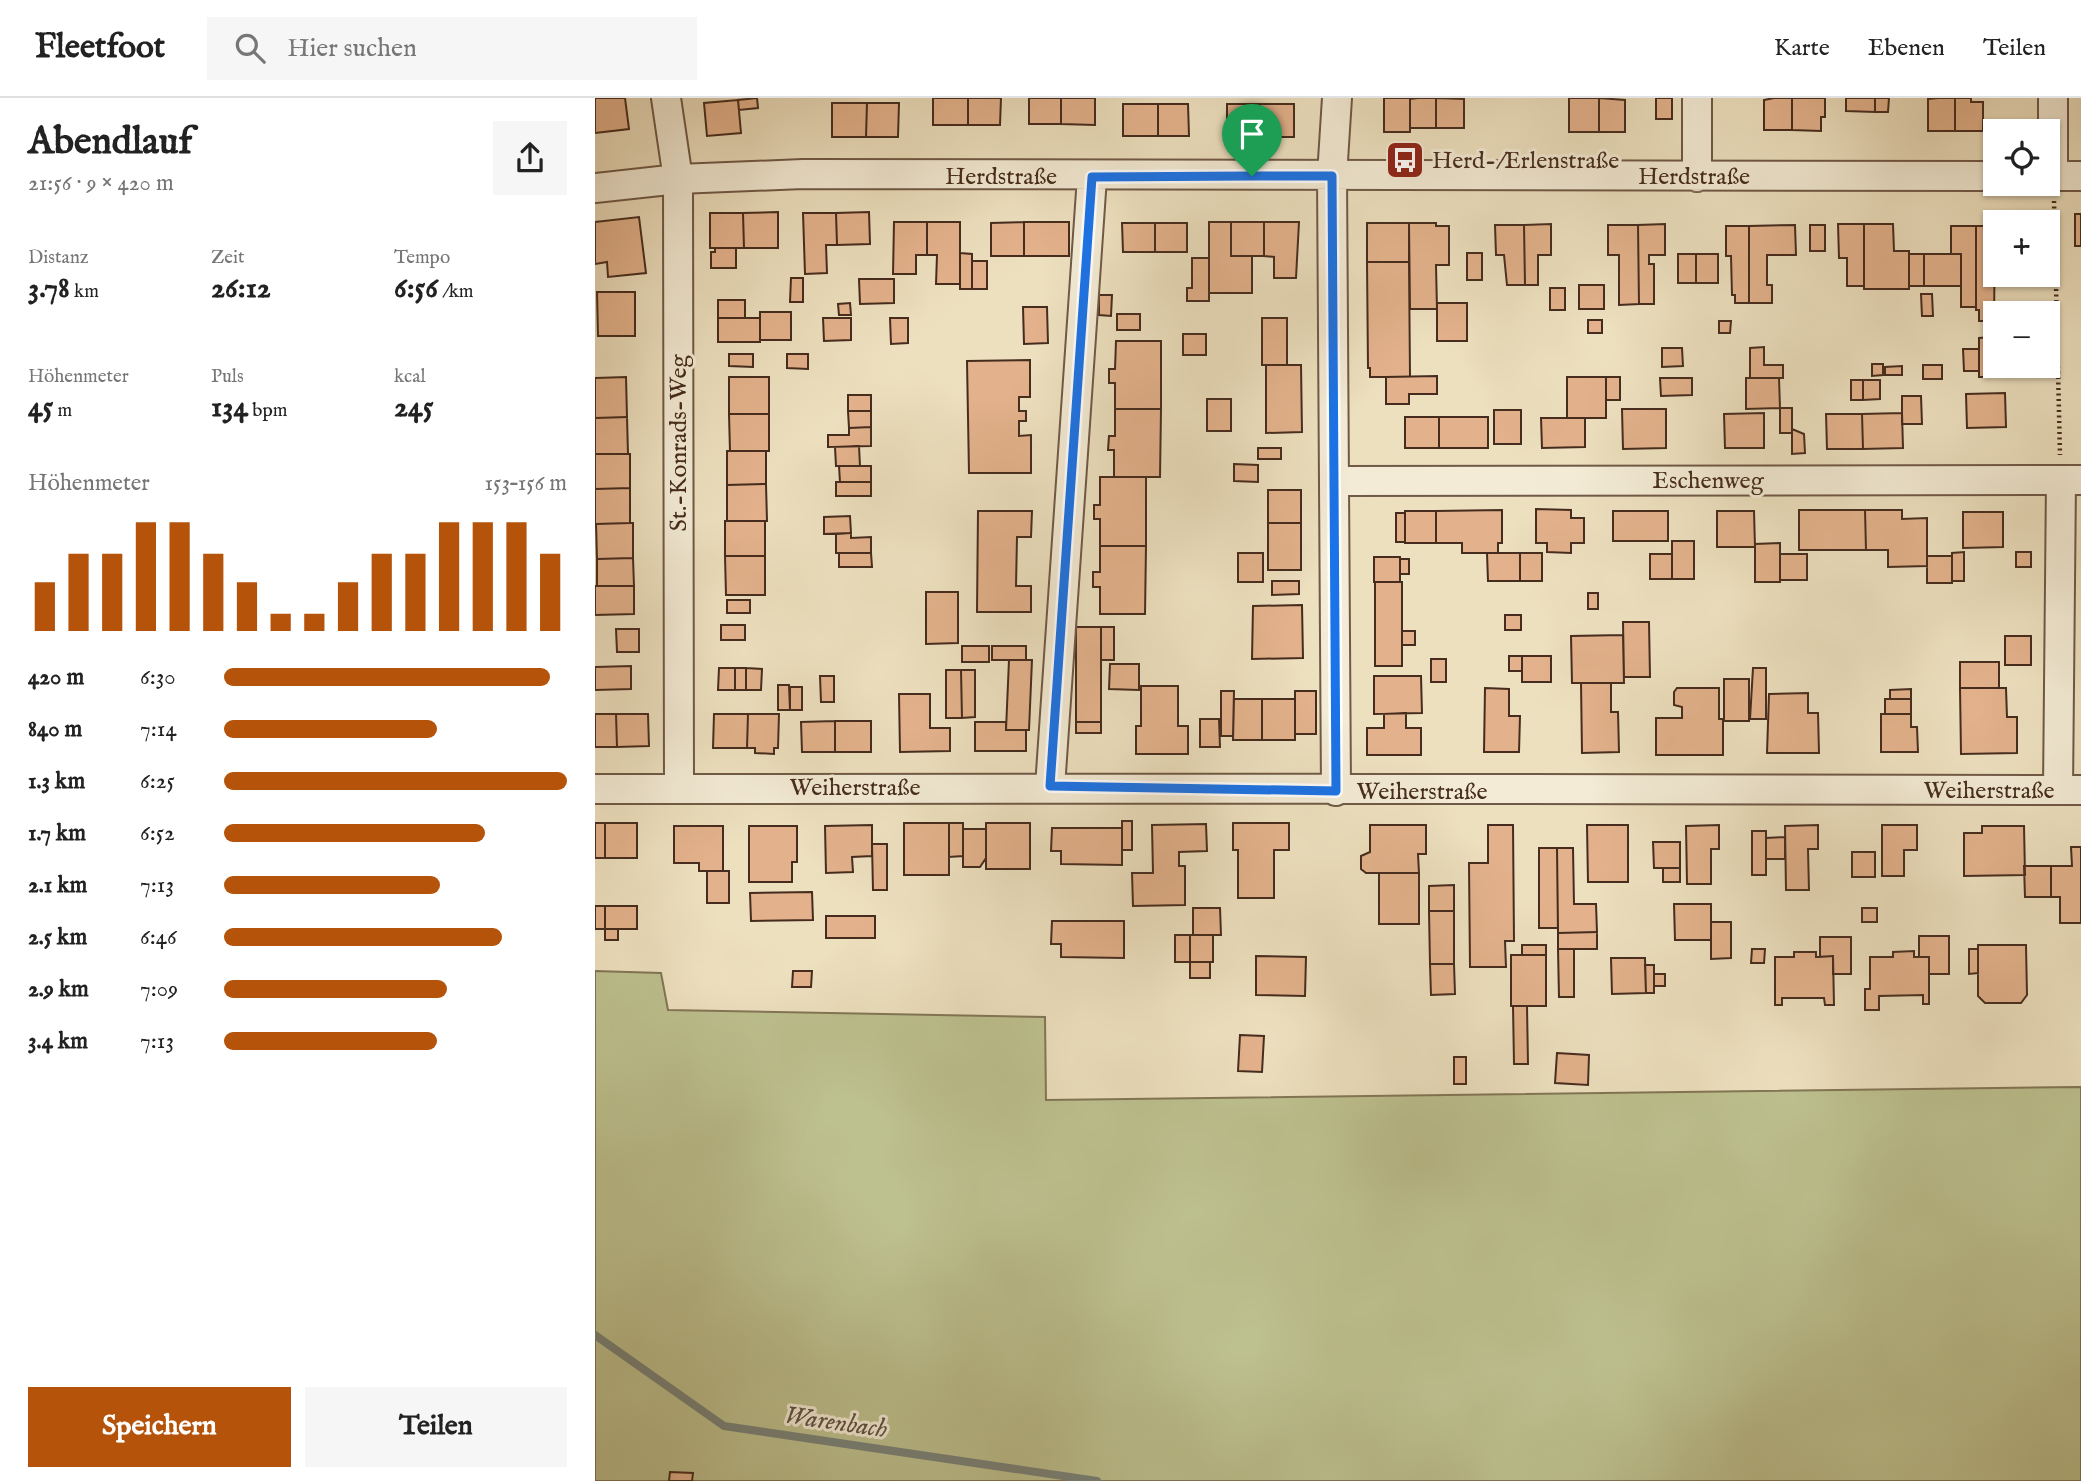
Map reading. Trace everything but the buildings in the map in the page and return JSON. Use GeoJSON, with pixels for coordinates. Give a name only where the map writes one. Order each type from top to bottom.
{"type":"FeatureCollection","features":[{"type":"Feature","properties":{"kind":"street","name":"St.-Konrads-Weg"},"geometry":{"type":"LineString","coordinates":[[667,98],[678,179],[679,788]]}},
{"type":"Feature","properties":{"kind":"street"},"geometry":{"type":"LineString","coordinates":[[1336,791],[1332,176],[1337,98]]}},
{"type":"Feature","properties":{"kind":"street"},"geometry":{"type":"LineString","coordinates":[[1697,98],[1697,177]]}},
{"type":"Feature","properties":{"kind":"street"},"geometry":{"type":"LineString","coordinates":[[2052,119],[2053,98]]}},
{"type":"Feature","properties":{"kind":"street","name":"Herdstraße"},"geometry":{"type":"LineString","coordinates":[[595,188],[678,179],[803,174],[1092,177],[1983,176]]}},
{"type":"Feature","properties":{"kind":"street"},"geometry":{"type":"LineString","coordinates":[[2060,176],[2081,176]]}},
{"type":"Feature","properties":{"kind":"street"},"geometry":{"type":"LineString","coordinates":[[1050,786],[1092,177]]}},
{"type":"Feature","properties":{"kind":"street"},"geometry":{"type":"LineString","coordinates":[[2069,790],[2071,480]]}},
{"type":"Feature","properties":{"kind":"street","name":"Eschenweg"},"geometry":{"type":"LineString","coordinates":[[1336,481],[2071,480]]}},
{"type":"Feature","properties":{"kind":"street","name":"Weiherstraße"},"geometry":{"type":"LineString","coordinates":[[595,789],[1050,786],[1336,791],[2069,790]]}},
{"type":"Feature","properties":{"kind":"path"},"geometry":{"type":"LineString","coordinates":[[2051,196],[2071,480]]}},
{"type":"Feature","properties":{"kind":"green space"},"geometry":{"type":"Polygon","coordinates":[[[595,971],[661,973],[668,1010],[1045,1017],[1046,1100],[2081,1087],[2081,1481],[595,1481],[595,971]]]}},
{"type":"Feature","properties":{"kind":"waterway","name":"Warenbach"},"geometry":{"type":"LineString","coordinates":[[595,1335],[724,1426],[1097,1481]]}},
{"type":"Feature","properties":{"kind":"place","name":"Herd-/Erlenstraße"},"geometry":{"type":"Point","coordinates":[1405,160]}},
{"type":"Feature","properties":{"kind":"route"},"geometry":{"type":"LineString","coordinates":[[1252,176],[1332,176],[1336,791],[1050,786],[1092,177],[1252,176]]}}]}
